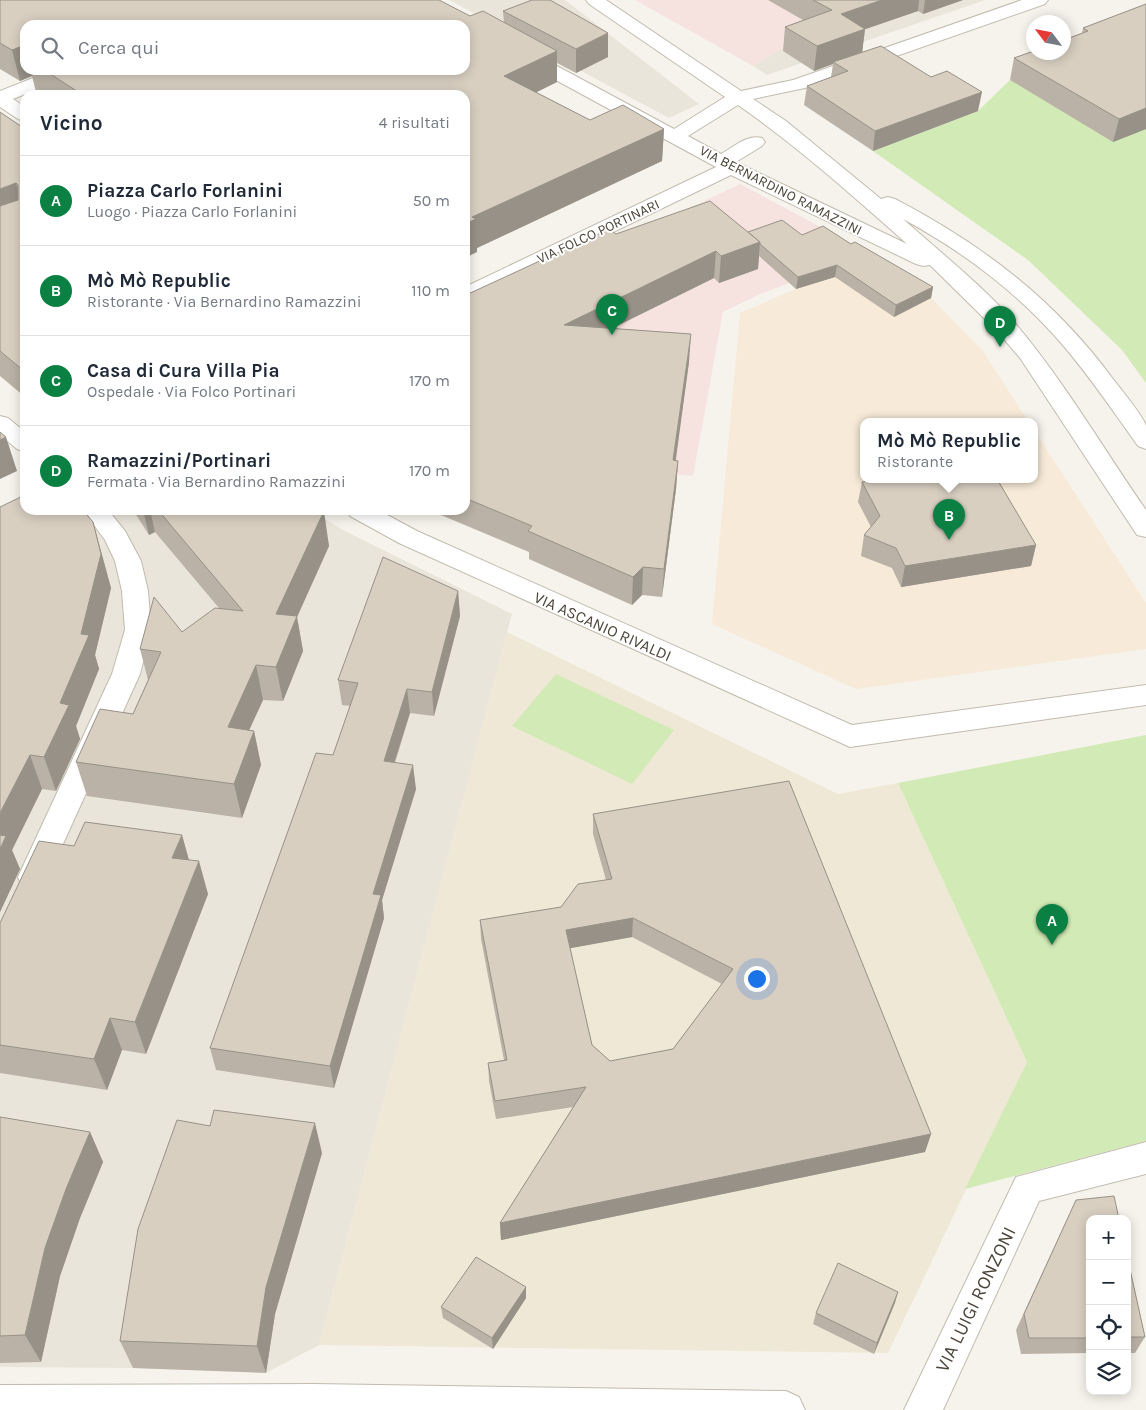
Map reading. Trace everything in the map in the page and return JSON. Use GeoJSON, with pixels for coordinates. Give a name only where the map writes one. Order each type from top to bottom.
{"type":"FeatureCollection","features":[{"type":"Feature","properties":{"kind":"street","name":"VIA BERNARDINO RAMAZZINI"},"geometry":{"type":"LineString","coordinates":[[595,0],[779,125],[855,187],[954,275],[1005,326],[1032,359],[1146,529]]}},
{"type":"Feature","properties":{"kind":"street"},"geometry":{"type":"LineString","coordinates":[[738,97],[798,84],[1039,0]]}},
{"type":"Feature","properties":{"kind":"street"},"geometry":{"type":"LineString","coordinates":[[511,49],[675,136]]}},
{"type":"Feature","properties":{"kind":"street"},"geometry":{"type":"LineString","coordinates":[[0,98],[57,75]]}},
{"type":"Feature","properties":{"kind":"street","name":"VIA BERNARDINO RAMAZZINI"},"geometry":{"type":"LineString","coordinates":[[738,97],[675,136],[727,165],[954,275]]}},
{"type":"Feature","properties":{"kind":"street"},"geometry":{"type":"LineString","coordinates":[[0,98],[20,112]]}},
{"type":"Feature","properties":{"kind":"street","name":"VIA FOLCO PORTINARI"},"geometry":{"type":"LineString","coordinates":[[470,293],[727,165],[754,142]]}},
{"type":"Feature","properties":{"kind":"street","name":"VIA BERNARDINO RAMAZZINI"},"geometry":{"type":"LineString","coordinates":[[855,187],[915,217],[954,240],[1025,293],[1070,340],[1146,441]]}},
{"type":"Feature","properties":{"kind":"street"},"geometry":{"type":"LineString","coordinates":[[0,423],[20,440]]}},
{"type":"Feature","properties":{"kind":"street"},"geometry":{"type":"LineString","coordinates":[[21,904],[126,674],[138,630],[135,591],[128,561],[116,537],[99,515]]}},
{"type":"Feature","properties":{"kind":"street","name":"VIA ASCANIO RIVALDI"},"geometry":{"type":"LineString","coordinates":[[368,515],[408,537],[850,736],[1146,695]]}},
{"type":"Feature","properties":{"kind":"street","name":"VIA LUIGI RONZONI"},"geometry":{"type":"LineString","coordinates":[[923,1410],[1028,1188],[1146,1158]]}},
{"type":"Feature","properties":{"kind":"street"},"geometry":{"type":"LineString","coordinates":[[0,1404],[168,1407],[313,1403],[786,1410]]}},
{"type":"Feature","properties":{"kind":"shaded area"},"geometry":{"type":"Polygon","coordinates":[[[449,0],[565,0],[699,104],[669,118],[449,0]]]}},
{"type":"Feature","properties":{"kind":"shaded area"},"geometry":{"type":"Polygon","coordinates":[[[635,0],[859,0],[753,66],[635,0]]]}},
{"type":"Feature","properties":{"kind":"shaded area"},"geometry":{"type":"Polygon","coordinates":[[[859,0],[985,0],[767,75],[753,66],[859,0]]]}},
{"type":"Feature","properties":{"kind":"shaded area"},"geometry":{"type":"Polygon","coordinates":[[[740,184],[858,247],[820,271],[758,295],[723,312],[693,476],[547,463],[474,310],[740,184]]]}},
{"type":"Feature","properties":{"kind":"shaded area"},"geometry":{"type":"Polygon","coordinates":[[[875,265],[931,298],[982,350],[1026,418],[860,418],[860,483],[1038,483],[1038,436],[1146,603],[1146,649],[856,689],[712,624],[740,313],[796,289],[875,265]]]}},
{"type":"Feature","properties":{"kind":"shaded area"},"geometry":{"type":"Polygon","coordinates":[[[67,515],[318,515],[345,531],[512,614],[319,1345],[266,1373],[133,1368],[0,1367],[0,547],[67,515]]]}},
{"type":"Feature","properties":{"kind":"shaded area"},"geometry":{"type":"Polygon","coordinates":[[[507,632],[838,794],[898,783],[1027,1062],[888,1353],[319,1345],[507,632]]]}},
{"type":"Feature","properties":{"kind":"green space"},"geometry":{"type":"Polygon","coordinates":[[[1010,80],[1146,128],[1146,383],[1122,350],[1028,260],[873,151],[978,111],[1010,80]]]}},
{"type":"Feature","properties":{"kind":"green space"},"geometry":{"type":"Polygon","coordinates":[[[556,674],[674,730],[632,784],[512,726],[556,674]]]}},
{"type":"Feature","properties":{"kind":"green space"},"geometry":{"type":"Polygon","coordinates":[[[1146,735],[1146,1141],[965,1189],[1027,1062],[898,783],[1146,735]]]}},
{"type":"Feature","properties":{"kind":"building"},"geometry":{"type":"Polygon","coordinates":[[[0,0],[439,0],[470,16],[483,11],[557,51],[504,76],[590,120],[623,105],[664,129],[472,217],[476,219],[470,222],[470,90],[75,90],[52,75],[470,75],[470,20],[20,20],[20,47],[12,50],[0,43],[0,0]]]}},
{"type":"Feature","properties":{"kind":"building"},"geometry":{"type":"Polygon","coordinates":[[[532,0],[550,0],[608,33],[576,49],[503,11],[532,0]]]}},
{"type":"Feature","properties":{"kind":"building"},"geometry":{"type":"Polygon","coordinates":[[[813,0],[882,0],[841,14],[865,29],[817,46],[785,27],[832,10],[813,0]]]}},
{"type":"Feature","properties":{"kind":"building"},"geometry":{"type":"Polygon","coordinates":[[[1146,4],[1146,108],[1119,119],[1014,58],[1026,54],[1026,60],[1071,60],[1071,37],[1088,31],[1083,28],[1146,4]]]}},
{"type":"Feature","properties":{"kind":"building"},"geometry":{"type":"Polygon","coordinates":[[[881,46],[931,77],[947,71],[982,92],[875,131],[807,86],[848,71],[833,62],[881,46]]]}},
{"type":"Feature","properties":{"kind":"building"},"geometry":{"type":"Polygon","coordinates":[[[0,112],[20,126],[20,368],[0,351],[0,206],[18,200],[18,185],[16,183],[0,189],[0,112]]]}},
{"type":"Feature","properties":{"kind":"building"},"geometry":{"type":"Polygon","coordinates":[[[710,201],[760,242],[721,256],[716,251],[564,325],[691,334],[673,460],[678,461],[664,569],[643,567],[633,577],[528,531],[532,526],[470,500],[470,293],[609,229],[616,234],[710,201]]]}},
{"type":"Feature","properties":{"kind":"building"},"geometry":{"type":"Polygon","coordinates":[[[782,220],[802,235],[823,226],[851,244],[855,242],[933,287],[896,305],[837,265],[798,277],[748,232],[782,220]]]}},
{"type":"Feature","properties":{"kind":"building"},"geometry":{"type":"Polygon","coordinates":[[[0,432],[6,437],[0,440],[0,432]]]}},
{"type":"Feature","properties":{"kind":"building"},"geometry":{"type":"Polygon","coordinates":[[[863,483],[999,483],[1036,545],[905,566],[896,548],[864,535],[880,516],[863,483]]]}},
{"type":"Feature","properties":{"kind":"building"},"geometry":{"type":"Polygon","coordinates":[[[20,497],[20,515],[87,515],[93,522],[101,554],[81,634],[89,635],[60,703],[69,705],[44,757],[30,755],[0,813],[0,507],[20,497]]]}},
{"type":"Feature","properties":{"kind":"building"},"geometry":{"type":"Polygon","coordinates":[[[162,515],[322,515],[276,614],[297,616],[276,667],[256,665],[228,727],[254,731],[234,784],[76,762],[100,709],[133,714],[161,652],[140,649],[154,597],[182,632],[215,608],[243,611],[162,515]]]}},
{"type":"Feature","properties":{"kind":"building"},"geometry":{"type":"Polygon","coordinates":[[[383,557],[458,591],[432,692],[407,689],[384,761],[413,765],[373,894],[381,895],[330,1066],[210,1048],[316,753],[333,755],[358,683],[338,680],[383,557]]]}},
{"type":"Feature","properties":{"kind":"building"},"geometry":{"type":"Polygon","coordinates":[[[789,781],[931,1134],[500,1223],[586,1087],[495,1101],[488,1063],[507,1060],[480,920],[561,907],[578,884],[612,879],[593,814],[789,781]],[[633,918],[566,930],[592,1045],[610,1061],[673,1049],[733,969],[633,918]]]}},
{"type":"Feature","properties":{"kind":"building"},"geometry":{"type":"Polygon","coordinates":[[[85,822],[182,835],[172,858],[199,861],[135,1022],[110,1018],[94,1059],[0,1045],[0,923],[39,841],[74,846],[85,822]]]}},
{"type":"Feature","properties":{"kind":"building"},"geometry":{"type":"Polygon","coordinates":[[[0,835],[6,836],[0,849],[0,835]]]}},
{"type":"Feature","properties":{"kind":"building"},"geometry":{"type":"Polygon","coordinates":[[[214,1110],[315,1123],[266,1287],[257,1346],[120,1341],[138,1229],[177,1120],[210,1126],[214,1110]]]}},
{"type":"Feature","properties":{"kind":"building"},"geometry":{"type":"Polygon","coordinates":[[[0,1117],[90,1132],[66,1189],[45,1248],[25,1335],[0,1336],[0,1117]]]}},
{"type":"Feature","properties":{"kind":"building"},"geometry":{"type":"Polygon","coordinates":[[[1114,1196],[1118,1215],[1086,1215],[1086,1338],[1029,1338],[1024,1314],[1076,1200],[1114,1196]]]}},
{"type":"Feature","properties":{"kind":"building"},"geometry":{"type":"Polygon","coordinates":[[[476,1257],[526,1287],[492,1338],[441,1307],[476,1257]]]}},
{"type":"Feature","properties":{"kind":"building"},"geometry":{"type":"Polygon","coordinates":[[[838,1263],[898,1292],[877,1343],[816,1313],[838,1263]]]}},
{"type":"Feature","properties":{"kind":"building"},"geometry":{"type":"Polygon","coordinates":[[[1131,1274],[1145,1337],[1131,1337],[1131,1274]]]}},
{"type":"Feature","properties":{"kind":"place","name":"Casa di Cura Villa Pia"},"geometry":{"type":"Point","coordinates":[612,335]}},
{"type":"Feature","properties":{"kind":"place","name":"Ramazzini/Portinari"},"geometry":{"type":"Point","coordinates":[1000,347]}},
{"type":"Feature","properties":{"kind":"place","name":"Mò Mò Republic"},"geometry":{"type":"Point","coordinates":[949,540]}},
{"type":"Feature","properties":{"kind":"place","name":"Piazza Carlo Forlanini"},"geometry":{"type":"Point","coordinates":[1052,945]}}]}
